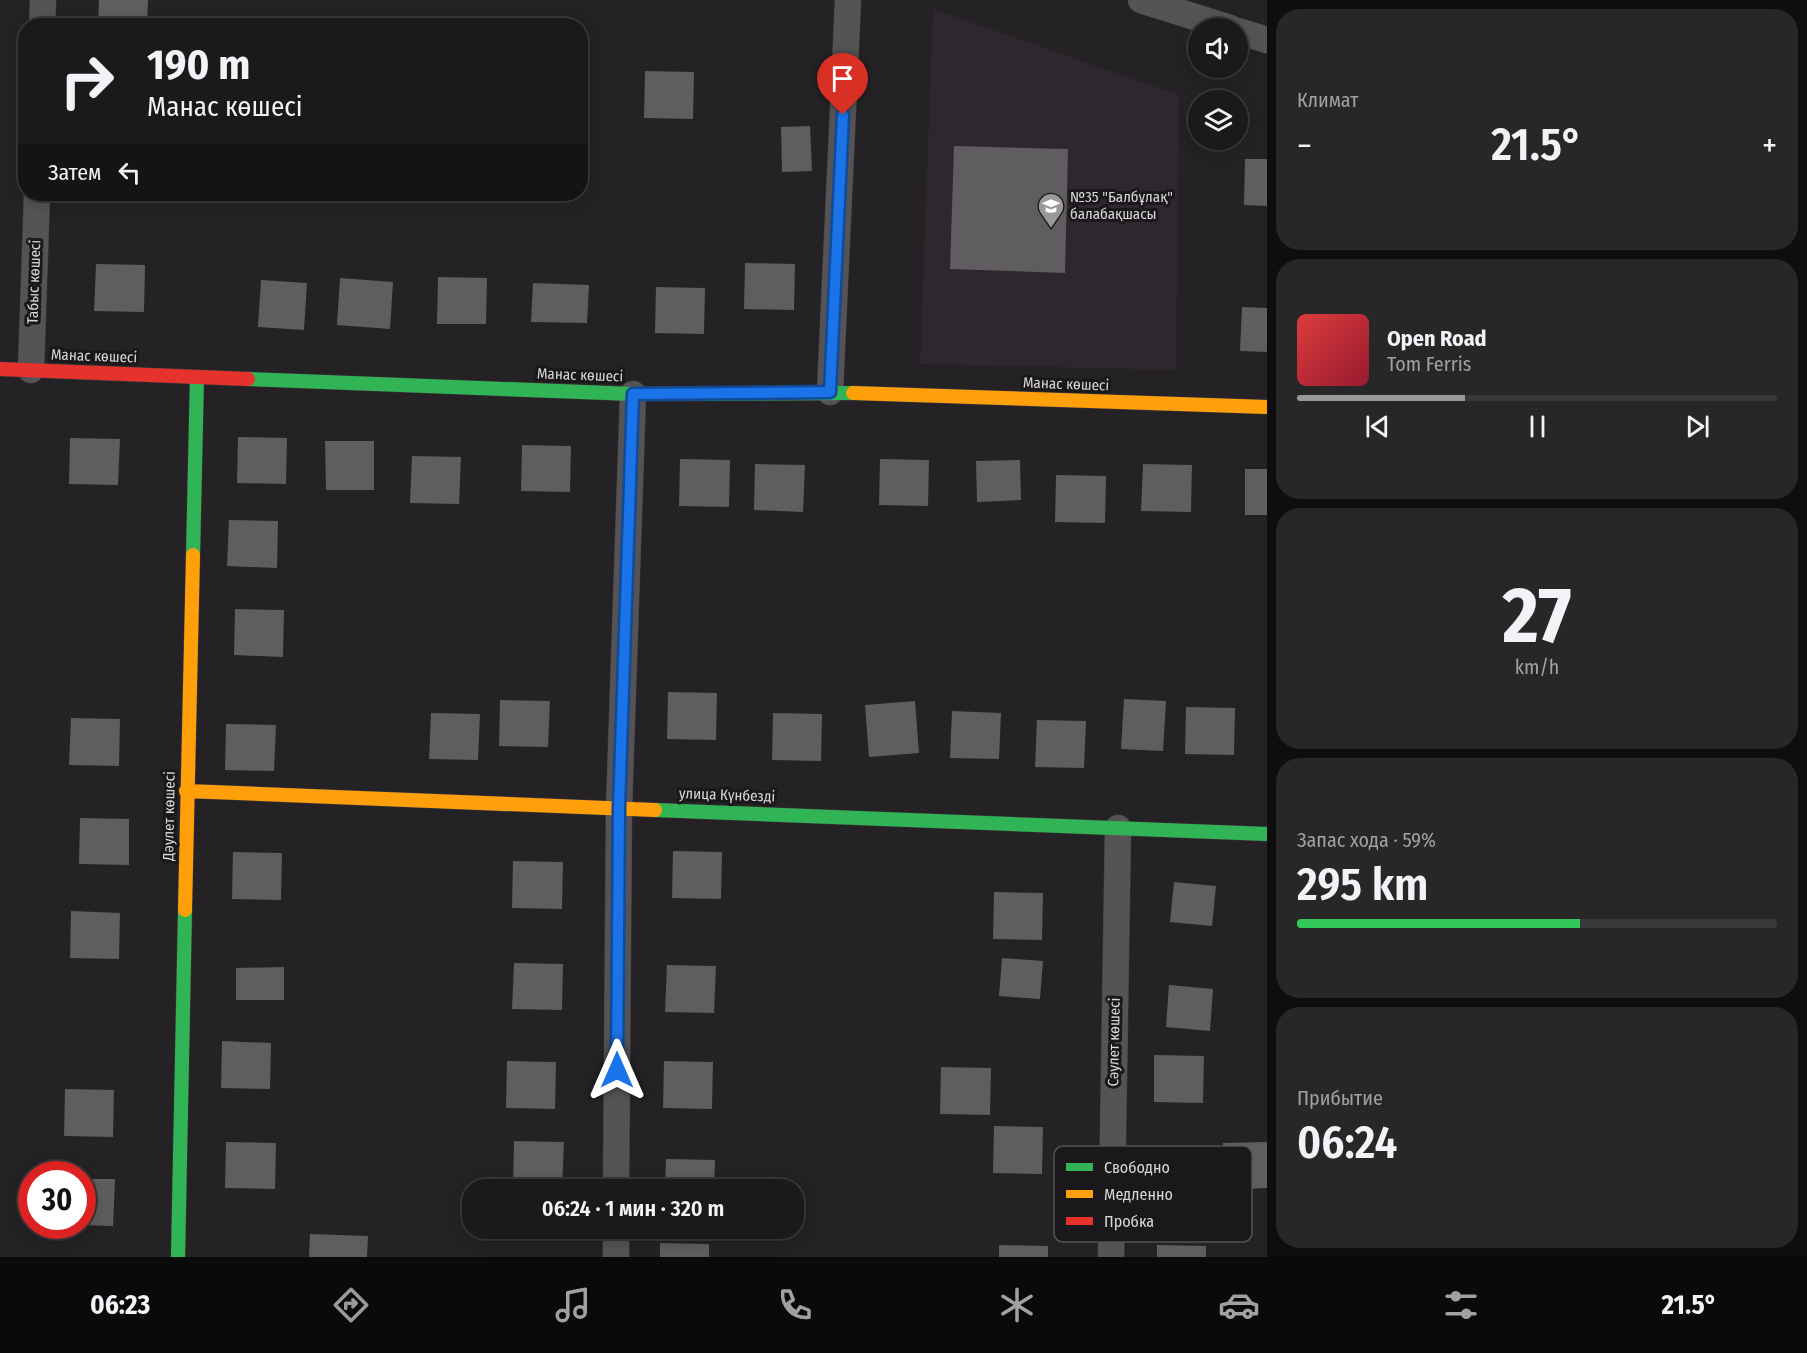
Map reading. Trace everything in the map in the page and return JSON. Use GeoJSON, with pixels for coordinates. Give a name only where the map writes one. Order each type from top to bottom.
{"type":"FeatureCollection","features":[{"type":"Feature","properties":{"kind":"street"},"geometry":{"type":"LineString","coordinates":[[42,18],[43,0]]}},
{"type":"Feature","properties":{"kind":"street"},"geometry":{"type":"LineString","coordinates":[[830,392],[848,0]]}},
{"type":"Feature","properties":{"kind":"street"},"geometry":{"type":"LineString","coordinates":[[1141,0],[1198,18]]}},
{"type":"Feature","properties":{"kind":"street"},"geometry":{"type":"LineString","coordinates":[[1248,34],[1267,40]]}},
{"type":"Feature","properties":{"kind":"street","name":"Табыс көшесі"},"geometry":{"type":"LineString","coordinates":[[31,370],[37,201]]}},
{"type":"Feature","properties":{"kind":"street","name":"Манас көшесі"},"geometry":{"type":"LineString","coordinates":[[0,369],[633,394],[830,392],[1267,407]]}},
{"type":"Feature","properties":{"kind":"street","name":"Дәулет көшесі"},"geometry":{"type":"LineString","coordinates":[[178,1257],[186,791],[197,377]]}},
{"type":"Feature","properties":{"kind":"street"},"geometry":{"type":"LineString","coordinates":[[616,1179],[619,808],[633,394]]}},
{"type":"Feature","properties":{"kind":"street","name":"улица Күнбезді"},"geometry":{"type":"LineString","coordinates":[[186,791],[1267,834]]}},
{"type":"Feature","properties":{"kind":"street","name":"Сәулет көшесі"},"geometry":{"type":"LineString","coordinates":[[1113,1146],[1118,828]]}},
{"type":"Feature","properties":{"kind":"street"},"geometry":{"type":"LineString","coordinates":[[616,1239],[616,1257]]}},
{"type":"Feature","properties":{"kind":"street","name":"Сәулет көшесі"},"geometry":{"type":"LineString","coordinates":[[1111,1242],[1111,1257]]}},
{"type":"Feature","properties":{"kind":"shaded area","name":"№35 \"Балбұлақ\" балабақшасы"},"geometry":{"type":"Polygon","coordinates":[[[933,9],[1179,95],[1176,370],[920,364],[933,9]]]}},
{"type":"Feature","properties":{"kind":"building"},"geometry":{"type":"Polygon","coordinates":[[[99,0],[148,0],[147,18],[98,18],[99,0]]]}},
{"type":"Feature","properties":{"kind":"building"},"geometry":{"type":"Polygon","coordinates":[[[645,71],[694,72],[693,119],[644,118],[645,71]]]}},
{"type":"Feature","properties":{"kind":"building"},"geometry":{"type":"Polygon","coordinates":[[[810,126],[812,171],[782,172],[781,127],[810,126]]]}},
{"type":"Feature","properties":{"kind":"building"},"geometry":{"type":"Polygon","coordinates":[[[954,146],[1068,149],[1065,273],[950,269],[954,146]]]}},
{"type":"Feature","properties":{"kind":"building"},"geometry":{"type":"Polygon","coordinates":[[[1245,159],[1267,159],[1267,206],[1244,205],[1245,159]]]}},
{"type":"Feature","properties":{"kind":"building"},"geometry":{"type":"Polygon","coordinates":[[[745,263],[795,264],[794,310],[744,309],[745,263]]]}},
{"type":"Feature","properties":{"kind":"building"},"geometry":{"type":"Polygon","coordinates":[[[96,264],[145,265],[144,312],[94,311],[96,264]]]}},
{"type":"Feature","properties":{"kind":"building"},"geometry":{"type":"Polygon","coordinates":[[[438,277],[487,278],[486,324],[437,324],[438,277]]]}},
{"type":"Feature","properties":{"kind":"building"},"geometry":{"type":"Polygon","coordinates":[[[340,278],[393,282],[390,329],[337,325],[340,278]]]}},
{"type":"Feature","properties":{"kind":"building"},"geometry":{"type":"Polygon","coordinates":[[[261,280],[307,283],[304,330],[258,327],[261,280]]]}},
{"type":"Feature","properties":{"kind":"building"},"geometry":{"type":"Polygon","coordinates":[[[533,283],[589,285],[587,323],[531,322],[533,283]]]}},
{"type":"Feature","properties":{"kind":"building"},"geometry":{"type":"Polygon","coordinates":[[[656,287],[705,288],[704,334],[655,333],[656,287]]]}},
{"type":"Feature","properties":{"kind":"building"},"geometry":{"type":"Polygon","coordinates":[[[1242,307],[1267,308],[1267,352],[1240,351],[1242,307]]]}},
{"type":"Feature","properties":{"kind":"building"},"geometry":{"type":"Polygon","coordinates":[[[238,437],[287,438],[286,484],[237,483],[238,437]]]}},
{"type":"Feature","properties":{"kind":"building"},"geometry":{"type":"Polygon","coordinates":[[[70,438],[120,439],[118,485],[69,484],[70,438]]]}},
{"type":"Feature","properties":{"kind":"building"},"geometry":{"type":"Polygon","coordinates":[[[325,441],[374,441],[374,490],[326,490],[325,441]]]}},
{"type":"Feature","properties":{"kind":"building"},"geometry":{"type":"Polygon","coordinates":[[[522,445],[571,446],[570,492],[521,491],[522,445]]]}},
{"type":"Feature","properties":{"kind":"building"},"geometry":{"type":"Polygon","coordinates":[[[412,456],[461,457],[459,504],[410,503],[412,456]]]}},
{"type":"Feature","properties":{"kind":"building"},"geometry":{"type":"Polygon","coordinates":[[[680,459],[730,460],[729,507],[679,506],[680,459]]]}},
{"type":"Feature","properties":{"kind":"building"},"geometry":{"type":"Polygon","coordinates":[[[880,459],[929,460],[928,506],[879,505],[880,459]]]}},
{"type":"Feature","properties":{"kind":"building"},"geometry":{"type":"Polygon","coordinates":[[[1020,460],[1021,500],[977,502],[976,461],[1020,460]]]}},
{"type":"Feature","properties":{"kind":"building"},"geometry":{"type":"Polygon","coordinates":[[[755,464],[805,465],[803,512],[754,510],[755,464]]]}},
{"type":"Feature","properties":{"kind":"building"},"geometry":{"type":"Polygon","coordinates":[[[1143,464],[1192,465],[1191,512],[1141,511],[1143,464]]]}},
{"type":"Feature","properties":{"kind":"building"},"geometry":{"type":"Polygon","coordinates":[[[1245,469],[1267,469],[1267,515],[1245,515],[1245,469]]]}},
{"type":"Feature","properties":{"kind":"building"},"geometry":{"type":"Polygon","coordinates":[[[1056,475],[1106,476],[1105,523],[1055,522],[1056,475]]]}},
{"type":"Feature","properties":{"kind":"building"},"geometry":{"type":"Polygon","coordinates":[[[229,520],[278,521],[277,568],[227,566],[229,520]]]}},
{"type":"Feature","properties":{"kind":"building"},"geometry":{"type":"Polygon","coordinates":[[[235,609],[284,610],[283,657],[234,655],[235,609]]]}},
{"type":"Feature","properties":{"kind":"building"},"geometry":{"type":"Polygon","coordinates":[[[668,692],[717,693],[716,740],[667,739],[668,692]]]}},
{"type":"Feature","properties":{"kind":"building"},"geometry":{"type":"Polygon","coordinates":[[[1124,699],[1166,701],[1163,751],[1121,749],[1124,699]]]}},
{"type":"Feature","properties":{"kind":"building"},"geometry":{"type":"Polygon","coordinates":[[[500,700],[550,701],[548,747],[499,746],[500,700]]]}},
{"type":"Feature","properties":{"kind":"building"},"geometry":{"type":"Polygon","coordinates":[[[915,701],[919,753],[869,757],[865,705],[915,701]]]}},
{"type":"Feature","properties":{"kind":"building"},"geometry":{"type":"Polygon","coordinates":[[[1186,707],[1235,708],[1234,755],[1185,754],[1186,707]]]}},
{"type":"Feature","properties":{"kind":"building"},"geometry":{"type":"Polygon","coordinates":[[[952,711],[1001,713],[999,759],[950,758],[952,711]]]}},
{"type":"Feature","properties":{"kind":"building"},"geometry":{"type":"Polygon","coordinates":[[[431,713],[480,714],[478,760],[429,759],[431,713]]]}},
{"type":"Feature","properties":{"kind":"building"},"geometry":{"type":"Polygon","coordinates":[[[773,713],[822,714],[821,761],[772,760],[773,713]]]}},
{"type":"Feature","properties":{"kind":"building"},"geometry":{"type":"Polygon","coordinates":[[[71,718],[120,719],[119,766],[69,765],[71,718]]]}},
{"type":"Feature","properties":{"kind":"building"},"geometry":{"type":"Polygon","coordinates":[[[1037,720],[1086,721],[1084,768],[1035,767],[1037,720]]]}},
{"type":"Feature","properties":{"kind":"building"},"geometry":{"type":"Polygon","coordinates":[[[226,724],[276,725],[274,771],[225,770],[226,724]]]}},
{"type":"Feature","properties":{"kind":"building"},"geometry":{"type":"Polygon","coordinates":[[[80,818],[129,819],[129,865],[79,864],[80,818]]]}},
{"type":"Feature","properties":{"kind":"building"},"geometry":{"type":"Polygon","coordinates":[[[673,851],[722,852],[721,899],[672,898],[673,851]]]}},
{"type":"Feature","properties":{"kind":"building"},"geometry":{"type":"Polygon","coordinates":[[[233,852],[282,853],[281,900],[232,899],[233,852]]]}},
{"type":"Feature","properties":{"kind":"building"},"geometry":{"type":"Polygon","coordinates":[[[513,861],[563,862],[562,909],[512,908],[513,861]]]}},
{"type":"Feature","properties":{"kind":"building"},"geometry":{"type":"Polygon","coordinates":[[[1174,882],[1216,886],[1212,926],[1170,922],[1174,882]]]}},
{"type":"Feature","properties":{"kind":"building"},"geometry":{"type":"Polygon","coordinates":[[[994,892],[1043,893],[1042,940],[993,939],[994,892]]]}},
{"type":"Feature","properties":{"kind":"building"},"geometry":{"type":"Polygon","coordinates":[[[71,911],[120,913],[119,959],[70,958],[71,911]]]}},
{"type":"Feature","properties":{"kind":"building"},"geometry":{"type":"Polygon","coordinates":[[[1002,958],[1043,961],[1040,999],[999,996],[1002,958]]]}},
{"type":"Feature","properties":{"kind":"building"},"geometry":{"type":"Polygon","coordinates":[[[514,963],[563,964],[562,1010],[512,1009],[514,963]]]}},
{"type":"Feature","properties":{"kind":"building"},"geometry":{"type":"Polygon","coordinates":[[[667,965],[716,966],[714,1013],[665,1012],[667,965]]]}},
{"type":"Feature","properties":{"kind":"building"},"geometry":{"type":"Polygon","coordinates":[[[284,967],[284,1000],[236,1000],[236,968],[284,967]]]}},
{"type":"Feature","properties":{"kind":"building"},"geometry":{"type":"Polygon","coordinates":[[[1169,985],[1213,989],[1210,1031],[1166,1027],[1169,985]]]}},
{"type":"Feature","properties":{"kind":"building"},"geometry":{"type":"Polygon","coordinates":[[[222,1041],[271,1043],[270,1089],[221,1088],[222,1041]]]}},
{"type":"Feature","properties":{"kind":"building"},"geometry":{"type":"Polygon","coordinates":[[[1154,1055],[1204,1056],[1203,1103],[1154,1102],[1154,1055]]]}},
{"type":"Feature","properties":{"kind":"building"},"geometry":{"type":"Polygon","coordinates":[[[507,1061],[556,1062],[555,1109],[506,1108],[507,1061]]]}},
{"type":"Feature","properties":{"kind":"building"},"geometry":{"type":"Polygon","coordinates":[[[664,1061],[713,1062],[712,1109],[663,1108],[664,1061]]]}},
{"type":"Feature","properties":{"kind":"building"},"geometry":{"type":"Polygon","coordinates":[[[941,1067],[991,1068],[990,1115],[940,1114],[941,1067]]]}},
{"type":"Feature","properties":{"kind":"building"},"geometry":{"type":"Polygon","coordinates":[[[65,1089],[114,1090],[113,1137],[64,1136],[65,1089]]]}},
{"type":"Feature","properties":{"kind":"building"},"geometry":{"type":"Polygon","coordinates":[[[994,1126],[1043,1127],[1042,1174],[993,1173],[994,1126]]]}},
{"type":"Feature","properties":{"kind":"building"},"geometry":{"type":"Polygon","coordinates":[[[514,1141],[564,1142],[562,1179],[513,1179],[514,1141]]]}},
{"type":"Feature","properties":{"kind":"building"},"geometry":{"type":"Polygon","coordinates":[[[226,1142],[276,1143],[275,1189],[225,1188],[226,1142]]]}},
{"type":"Feature","properties":{"kind":"building"},"geometry":{"type":"Polygon","coordinates":[[[1267,1142],[1267,1188],[1252,1189],[1252,1146],[1223,1146],[1223,1143],[1267,1142]]]}},
{"type":"Feature","properties":{"kind":"building"},"geometry":{"type":"Polygon","coordinates":[[[666,1159],[715,1160],[714,1179],[665,1179],[666,1159]]]}},
{"type":"Feature","properties":{"kind":"building"},"geometry":{"type":"Polygon","coordinates":[[[96,1179],[115,1179],[113,1226],[96,1225],[96,1179]]]}},
{"type":"Feature","properties":{"kind":"building"},"geometry":{"type":"Polygon","coordinates":[[[310,1234],[368,1236],[367,1257],[309,1257],[310,1234]]]}},
{"type":"Feature","properties":{"kind":"building"},"geometry":{"type":"Polygon","coordinates":[[[660,1243],[709,1244],[709,1257],[660,1257],[660,1243]]]}},
{"type":"Feature","properties":{"kind":"building"},"geometry":{"type":"Polygon","coordinates":[[[999,1245],[1048,1246],[1048,1257],[999,1257],[999,1245]]]}},
{"type":"Feature","properties":{"kind":"building"},"geometry":{"type":"Polygon","coordinates":[[[1157,1245],[1206,1246],[1206,1257],[1157,1257],[1157,1245]]]}},
{"type":"Feature","properties":{"kind":"traffic: fast"},"geometry":{"type":"LineString","coordinates":[[193,555],[197,377]]}},
{"type":"Feature","properties":{"kind":"traffic: fast"},"geometry":{"type":"LineString","coordinates":[[248,379],[633,394],[853,393]]}},
{"type":"Feature","properties":{"kind":"traffic: fast"},"geometry":{"type":"LineString","coordinates":[[655,810],[1267,834]]}},
{"type":"Feature","properties":{"kind":"traffic: fast"},"geometry":{"type":"LineString","coordinates":[[178,1257],[185,910]]}},
{"type":"Feature","properties":{"kind":"traffic: slow"},"geometry":{"type":"LineString","coordinates":[[853,393],[1267,407]]}},
{"type":"Feature","properties":{"kind":"traffic: slow"},"geometry":{"type":"LineString","coordinates":[[185,910],[193,555]]}},
{"type":"Feature","properties":{"kind":"traffic: slow"},"geometry":{"type":"LineString","coordinates":[[186,791],[655,810]]}},
{"type":"Feature","properties":{"kind":"traffic: jam"},"geometry":{"type":"LineString","coordinates":[[0,369],[248,379]]}},
{"type":"Feature","properties":{"kind":"place","name":"№35 \"Балбұлақ\" балабақшасы"},"geometry":{"type":"Point","coordinates":[1051,229]}},
{"type":"Feature","properties":{"kind":"route"},"geometry":{"type":"LineString","coordinates":[[617,1070],[619,808],[633,394],[830,392],[843,115]]}}]}
